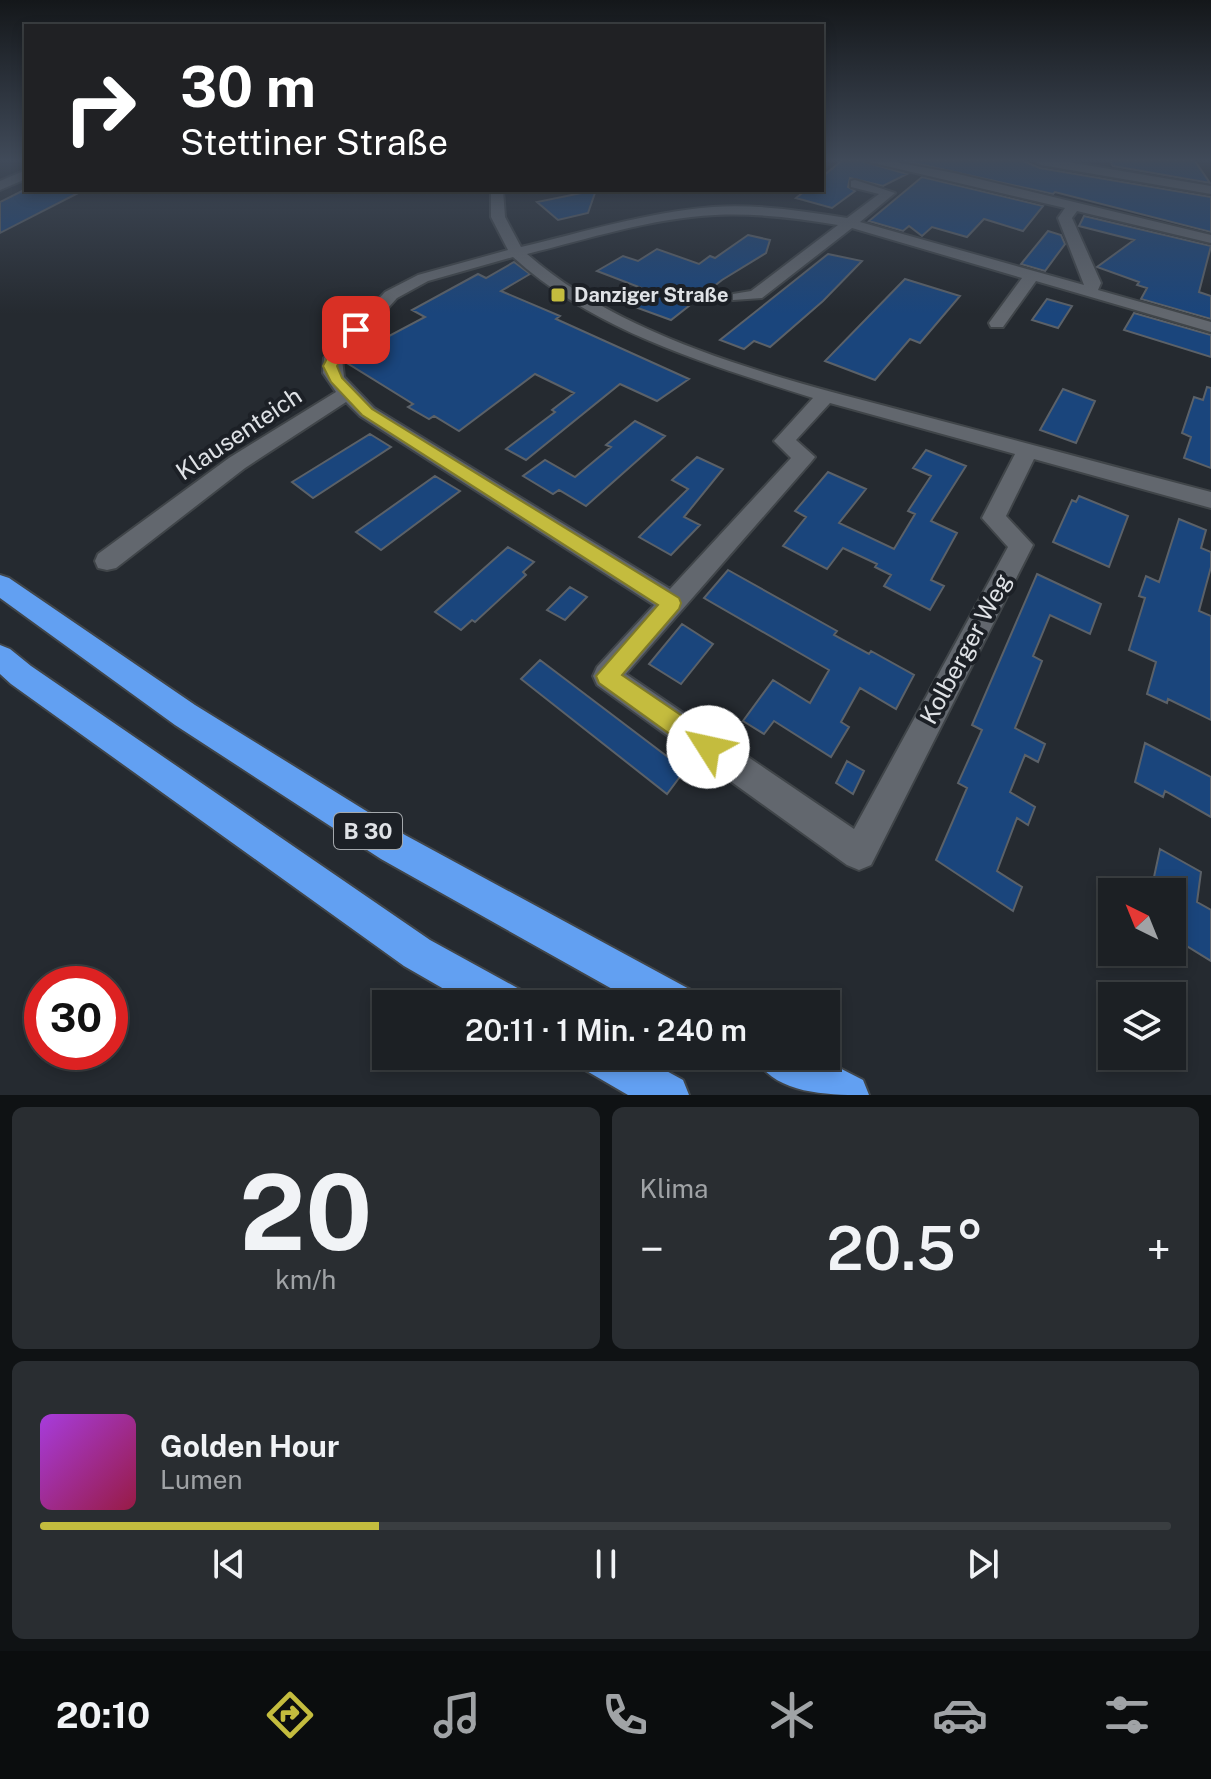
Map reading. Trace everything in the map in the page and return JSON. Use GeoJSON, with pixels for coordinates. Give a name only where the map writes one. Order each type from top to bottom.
{"type":"FeatureCollection","features":[{"type":"Feature","properties":{"kind":"highway","name":"B 30"},"geometry":{"type":"LineString","coordinates":[[6,590],[185,715],[393,847],[652,990]]}},
{"type":"Feature","properties":{"kind":"highway"},"geometry":{"type":"LineString","coordinates":[[10,666],[417,953],[482,990]]}},
{"type":"Feature","properties":{"kind":"highway"},"geometry":{"type":"LineString","coordinates":[[624,1070],[668,1095]]}},
{"type":"Feature","properties":{"kind":"highway"},"geometry":{"type":"LineString","coordinates":[[801,1070],[848,1095]]}},
{"type":"Feature","properties":{"kind":"street"},"geometry":{"type":"LineString","coordinates":[[497,212],[516,252],[542,275],[577,298],[639,330],[720,362],[826,396],[1211,500]]}},
{"type":"Feature","properties":{"kind":"street"},"geometry":{"type":"LineString","coordinates":[[695,212],[516,252],[423,278],[391,295],[333,358],[331,373],[367,412],[672,603],[804,457],[784,441],[826,396]]}},
{"type":"Feature","properties":{"kind":"street"},"geometry":{"type":"LineString","coordinates":[[785,212],[850,223],[1211,327]]}},
{"type":"Feature","properties":{"kind":"street"},"geometry":{"type":"LineString","coordinates":[[739,297],[756,295],[864,212]]}},
{"type":"Feature","properties":{"kind":"street"},"geometry":{"type":"LineString","coordinates":[[1073,212],[1065,218],[1093,283],[1090,291]]}},
{"type":"Feature","properties":{"kind":"street"},"geometry":{"type":"LineString","coordinates":[[1123,212],[1211,239]]}},
{"type":"Feature","properties":{"kind":"street"},"geometry":{"type":"LineString","coordinates":[[997,323],[1033,274]]}},
{"type":"Feature","properties":{"kind":"street","name":"Klausenteich"},"geometry":{"type":"LineString","coordinates":[[107,561],[237,463],[347,393]]}},
{"type":"Feature","properties":{"kind":"street","name":"Kolberger Weg"},"geometry":{"type":"LineString","coordinates":[[672,603],[607,676],[859,853],[1021,545],[994,518],[1027,451]]}},
{"type":"Feature","properties":{"kind":"building"},"geometry":{"type":"Polygon","coordinates":[[[0,212],[41,212],[0,233],[0,212]]]}},
{"type":"Feature","properties":{"kind":"building"},"geometry":{"type":"Polygon","coordinates":[[[549,212],[588,212],[588,213],[558,220],[549,212]]]}},
{"type":"Feature","properties":{"kind":"building"},"geometry":{"type":"Polygon","coordinates":[[[880,212],[1038,212],[1023,231],[984,219],[967,237],[932,227],[922,236],[909,226],[903,231],[869,221],[880,212]]]}},
{"type":"Feature","properties":{"kind":"building"},"geometry":{"type":"Polygon","coordinates":[[[1133,212],[1211,212],[1211,232],[1133,212]]]}},
{"type":"Feature","properties":{"kind":"building"},"geometry":{"type":"Polygon","coordinates":[[[1084,216],[1211,246],[1199,292],[1211,296],[1211,319],[1141,299],[1147,288],[1137,285],[1139,282],[1097,267],[1134,240],[1079,226],[1084,216]]]}},
{"type":"Feature","properties":{"kind":"building"},"geometry":{"type":"Polygon","coordinates":[[[1048,231],[1061,235],[1065,244],[1045,271],[1021,264],[1048,231]]]}},
{"type":"Feature","properties":{"kind":"building"},"geometry":{"type":"Polygon","coordinates":[[[748,235],[770,240],[766,253],[722,280],[671,320],[624,303],[644,289],[597,271],[623,256],[638,261],[657,249],[699,264],[710,256],[715,258],[748,235]]]}},
{"type":"Feature","properties":{"kind":"building"},"geometry":{"type":"Polygon","coordinates":[[[828,254],[862,261],[823,301],[770,347],[754,341],[744,349],[720,340],[828,254]]]}},
{"type":"Feature","properties":{"kind":"building"},"geometry":{"type":"Polygon","coordinates":[[[514,262],[530,274],[501,291],[689,379],[657,401],[620,384],[526,460],[506,449],[555,412],[552,410],[574,393],[535,374],[459,431],[434,416],[429,419],[408,407],[413,404],[347,363],[376,347],[372,345],[425,317],[412,310],[478,274],[486,278],[514,262]]]}},
{"type":"Feature","properties":{"kind":"building"},"geometry":{"type":"Polygon","coordinates":[[[905,279],[960,296],[920,343],[910,339],[875,380],[825,361],[905,279]]]}},
{"type":"Feature","properties":{"kind":"building"},"geometry":{"type":"Polygon","coordinates":[[[1047,299],[1072,306],[1058,328],[1032,320],[1047,299]]]}},
{"type":"Feature","properties":{"kind":"building"},"geometry":{"type":"Polygon","coordinates":[[[1134,313],[1211,335],[1211,357],[1124,330],[1134,313]]]}},
{"type":"Feature","properties":{"kind":"building"},"geometry":{"type":"Polygon","coordinates":[[[1207,387],[1211,388],[1211,468],[1184,458],[1191,437],[1182,433],[1194,397],[1203,400],[1207,387]]]}},
{"type":"Feature","properties":{"kind":"building"},"geometry":{"type":"Polygon","coordinates":[[[1063,389],[1095,401],[1076,443],[1040,430],[1063,389]]]}},
{"type":"Feature","properties":{"kind":"building"},"geometry":{"type":"Polygon","coordinates":[[[635,421],[665,436],[586,506],[559,490],[553,494],[523,476],[545,460],[575,477],[611,447],[606,445],[635,421]]]}},
{"type":"Feature","properties":{"kind":"building"},"geometry":{"type":"Polygon","coordinates":[[[370,434],[391,447],[313,498],[292,482],[370,434]]]}},
{"type":"Feature","properties":{"kind":"building"},"geometry":{"type":"Polygon","coordinates":[[[926,450],[966,466],[931,521],[957,533],[931,580],[944,586],[930,610],[884,586],[891,575],[875,567],[877,564],[843,548],[827,569],[783,546],[806,517],[795,511],[828,472],[866,489],[839,523],[894,549],[915,514],[908,511],[931,476],[913,468],[926,450]]]}},
{"type":"Feature","properties":{"kind":"building"},"geometry":{"type":"Polygon","coordinates":[[[697,457],[723,469],[684,517],[700,525],[671,555],[639,537],[688,489],[672,480],[697,457]]]}},
{"type":"Feature","properties":{"kind":"building"},"geometry":{"type":"Polygon","coordinates":[[[435,476],[460,491],[381,550],[356,532],[435,476]]]}},
{"type":"Feature","properties":{"kind":"building"},"geometry":{"type":"Polygon","coordinates":[[[1079,496],[1128,516],[1109,567],[1053,542],[1072,500],[1076,502],[1079,496]]]}},
{"type":"Feature","properties":{"kind":"building"},"geometry":{"type":"Polygon","coordinates":[[[1179,519],[1206,530],[1201,548],[1211,552],[1211,567],[1199,611],[1211,616],[1211,720],[1168,699],[1167,703],[1147,694],[1156,662],[1129,650],[1145,598],[1139,596],[1146,576],[1159,582],[1179,519]]]}},
{"type":"Feature","properties":{"kind":"building"},"geometry":{"type":"Polygon","coordinates":[[[508,547],[534,562],[523,572],[526,575],[475,622],[472,620],[461,630],[435,612],[508,547]]]}},
{"type":"Feature","properties":{"kind":"building"},"geometry":{"type":"Polygon","coordinates":[[[728,570],[837,631],[834,635],[914,675],[896,709],[860,688],[841,722],[849,727],[831,757],[774,721],[764,734],[743,721],[773,680],[810,703],[829,670],[704,598],[728,570]]]}},
{"type":"Feature","properties":{"kind":"building"},"geometry":{"type":"Polygon","coordinates":[[[1037,574],[1101,604],[1090,634],[1050,615],[1033,656],[1042,661],[1015,728],[1045,744],[1038,762],[1025,755],[1010,792],[1035,807],[1028,825],[1017,818],[997,871],[1022,887],[1013,911],[936,860],[967,788],[958,783],[982,730],[972,725],[1037,574]]]}},
{"type":"Feature","properties":{"kind":"building"},"geometry":{"type":"Polygon","coordinates":[[[570,587],[587,597],[565,620],[547,610],[570,587]]]}},
{"type":"Feature","properties":{"kind":"building"},"geometry":{"type":"Polygon","coordinates":[[[682,624],[713,644],[681,684],[649,664],[682,624]]]}},
{"type":"Feature","properties":{"kind":"building"},"geometry":{"type":"Polygon","coordinates":[[[540,660],[685,770],[667,794],[521,679],[540,660]]]}},
{"type":"Feature","properties":{"kind":"building"},"geometry":{"type":"Polygon","coordinates":[[[1145,743],[1211,777],[1211,817],[1165,791],[1163,797],[1135,782],[1145,743]]]}},
{"type":"Feature","properties":{"kind":"building"},"geometry":{"type":"Polygon","coordinates":[[[847,761],[864,771],[853,794],[836,783],[847,761]]]}},
{"type":"Feature","properties":{"kind":"building"},"geometry":{"type":"Polygon","coordinates":[[[1160,849],[1201,872],[1197,902],[1211,910],[1211,961],[1186,946],[1186,878],[1154,877],[1160,849]]]}},
{"type":"Feature","properties":{"kind":"place","name":"Danziger Straße"},"geometry":{"type":"Point","coordinates":[558,295]}},
{"type":"Feature","properties":{"kind":"route"},"geometry":{"type":"LineString","coordinates":[[356,330],[339,348],[330,366],[331,373],[347,393],[367,412],[672,603],[607,676],[708,747]]}}]}
